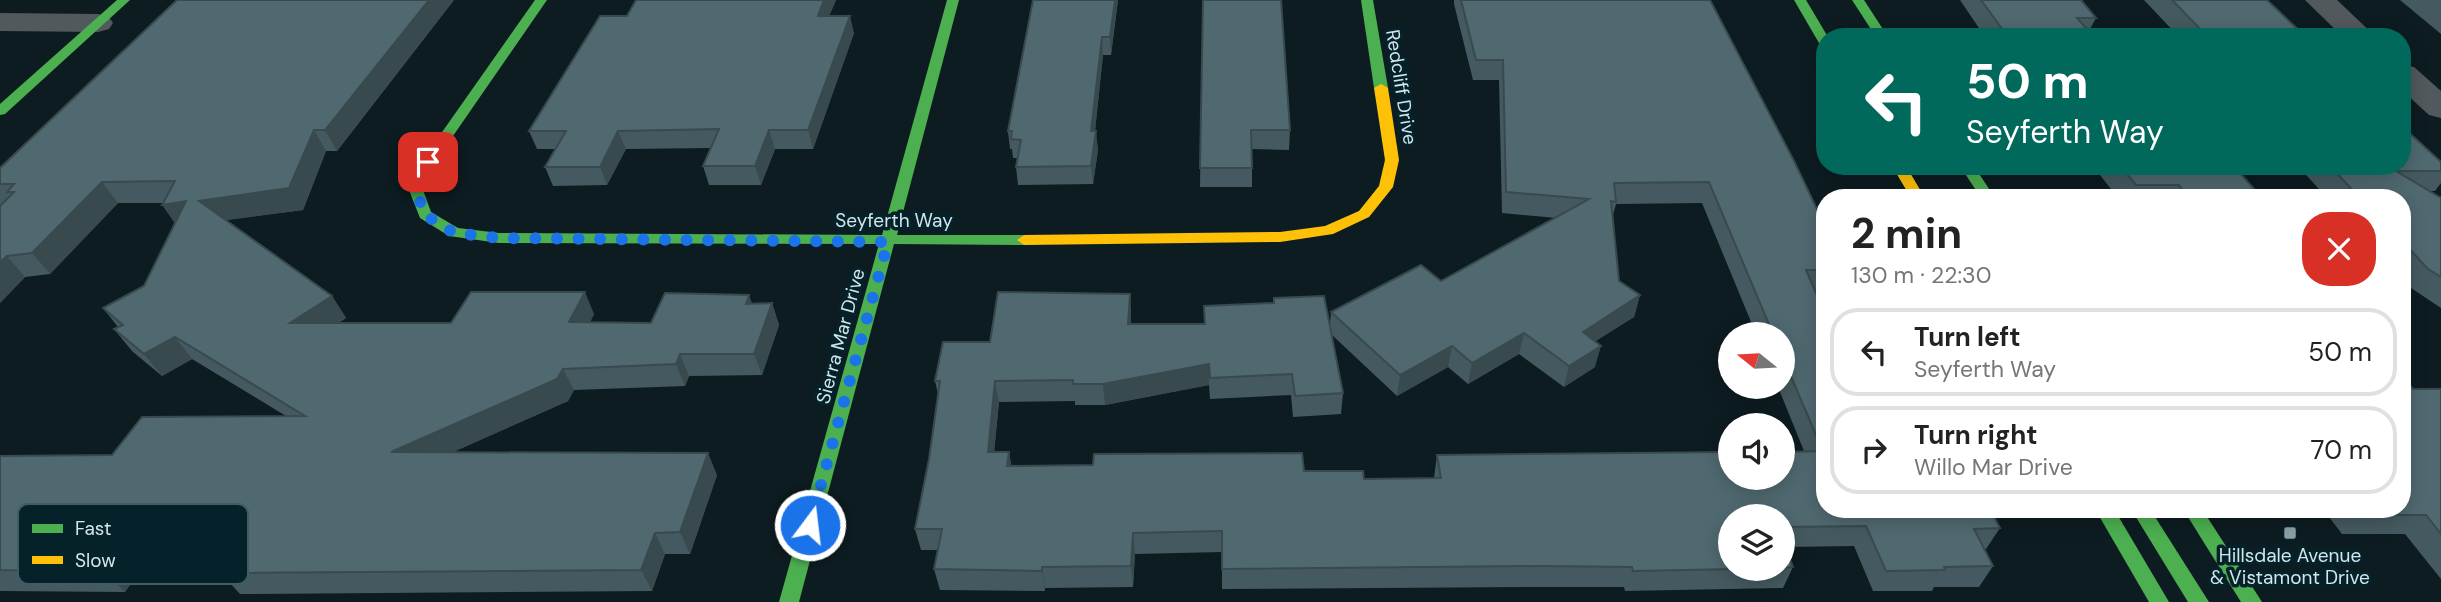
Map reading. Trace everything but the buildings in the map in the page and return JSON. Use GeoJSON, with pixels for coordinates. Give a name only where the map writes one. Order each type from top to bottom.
{"type":"FeatureCollection","features":[{"type":"Feature","properties":{"kind":"main road"},"geometry":{"type":"LineString","coordinates":[[0,111],[124,0]]}},
{"type":"Feature","properties":{"kind":"main road","name":"Seyferth Way"},"geometry":{"type":"LineString","coordinates":[[541,0],[428,162],[416,190],[425,215],[454,233],[499,238],[888,242],[1280,237],[1328,231],[1364,214]]}},
{"type":"Feature","properties":{"kind":"main road","name":"Sierra Mar Drive"},"geometry":{"type":"LineString","coordinates":[[789,602],[953,0]]}},
{"type":"Feature","properties":{"kind":"main road","name":"Redcliff Drive"},"geometry":{"type":"LineString","coordinates":[[1364,214],[1386,187],[1392,160],[1367,0]]}},
{"type":"Feature","properties":{"kind":"main road"},"geometry":{"type":"LineString","coordinates":[[1800,0],[1816,28]]}},
{"type":"Feature","properties":{"kind":"main road"},"geometry":{"type":"LineString","coordinates":[[1858,0],[1876,28]]}},
{"type":"Feature","properties":{"kind":"main road"},"geometry":{"type":"LineString","coordinates":[[2109,518],[2159,602]]}},
{"type":"Feature","properties":{"kind":"main road"},"geometry":{"type":"LineString","coordinates":[[2146,518],[2199,602]]}},
{"type":"Feature","properties":{"kind":"main road"},"geometry":{"type":"LineString","coordinates":[[2198,518],[2252,602]]}},
{"type":"Feature","properties":{"kind":"street"},"geometry":{"type":"LineString","coordinates":[[2320,0],[2351,28]]}},
{"type":"Feature","properties":{"kind":"street"},"geometry":{"type":"LineString","coordinates":[[0,22],[98,23]]}},
{"type":"Feature","properties":{"kind":"street"},"geometry":{"type":"LineString","coordinates":[[2411,81],[2441,108]]}},
{"type":"Feature","properties":{"kind":"traffic: fast"},"geometry":{"type":"LineString","coordinates":[[0,111],[124,0]]}},
{"type":"Feature","properties":{"kind":"traffic: fast"},"geometry":{"type":"LineString","coordinates":[[541,0],[428,162],[416,190],[425,215],[454,233],[499,238],[1024,240]]}},
{"type":"Feature","properties":{"kind":"traffic: fast"},"geometry":{"type":"LineString","coordinates":[[789,602],[953,0]]}},
{"type":"Feature","properties":{"kind":"traffic: fast"},"geometry":{"type":"LineString","coordinates":[[1367,0],[1381,88]]}},
{"type":"Feature","properties":{"kind":"traffic: fast"},"geometry":{"type":"LineString","coordinates":[[1800,0],[1816,28]]}},
{"type":"Feature","properties":{"kind":"traffic: fast"},"geometry":{"type":"LineString","coordinates":[[1858,0],[1876,28]]}},
{"type":"Feature","properties":{"kind":"traffic: fast"},"geometry":{"type":"LineString","coordinates":[[1973,175],[1982,189]]}},
{"type":"Feature","properties":{"kind":"traffic: fast"},"geometry":{"type":"LineString","coordinates":[[2109,518],[2159,602]]}},
{"type":"Feature","properties":{"kind":"traffic: fast"},"geometry":{"type":"LineString","coordinates":[[2146,518],[2199,602]]}},
{"type":"Feature","properties":{"kind":"traffic: fast"},"geometry":{"type":"LineString","coordinates":[[2198,518],[2252,602]]}},
{"type":"Feature","properties":{"kind":"traffic: slow"},"geometry":{"type":"LineString","coordinates":[[1024,240],[1280,237],[1328,231],[1364,214],[1386,187],[1392,160],[1381,88]]}},
{"type":"Feature","properties":{"kind":"traffic: slow"},"geometry":{"type":"LineString","coordinates":[[1904,175],[1913,189]]}},
{"type":"Feature","properties":{"kind":"place","name":"Hillsdale Avenue & Vistamont Drive"},"geometry":{"type":"Point","coordinates":[2290,533]}},
{"type":"Feature","properties":{"kind":"route"},"geometry":{"type":"LineString","coordinates":[[428,162],[416,190],[425,215],[454,233],[499,238],[888,242],[810,525]]}}]}
